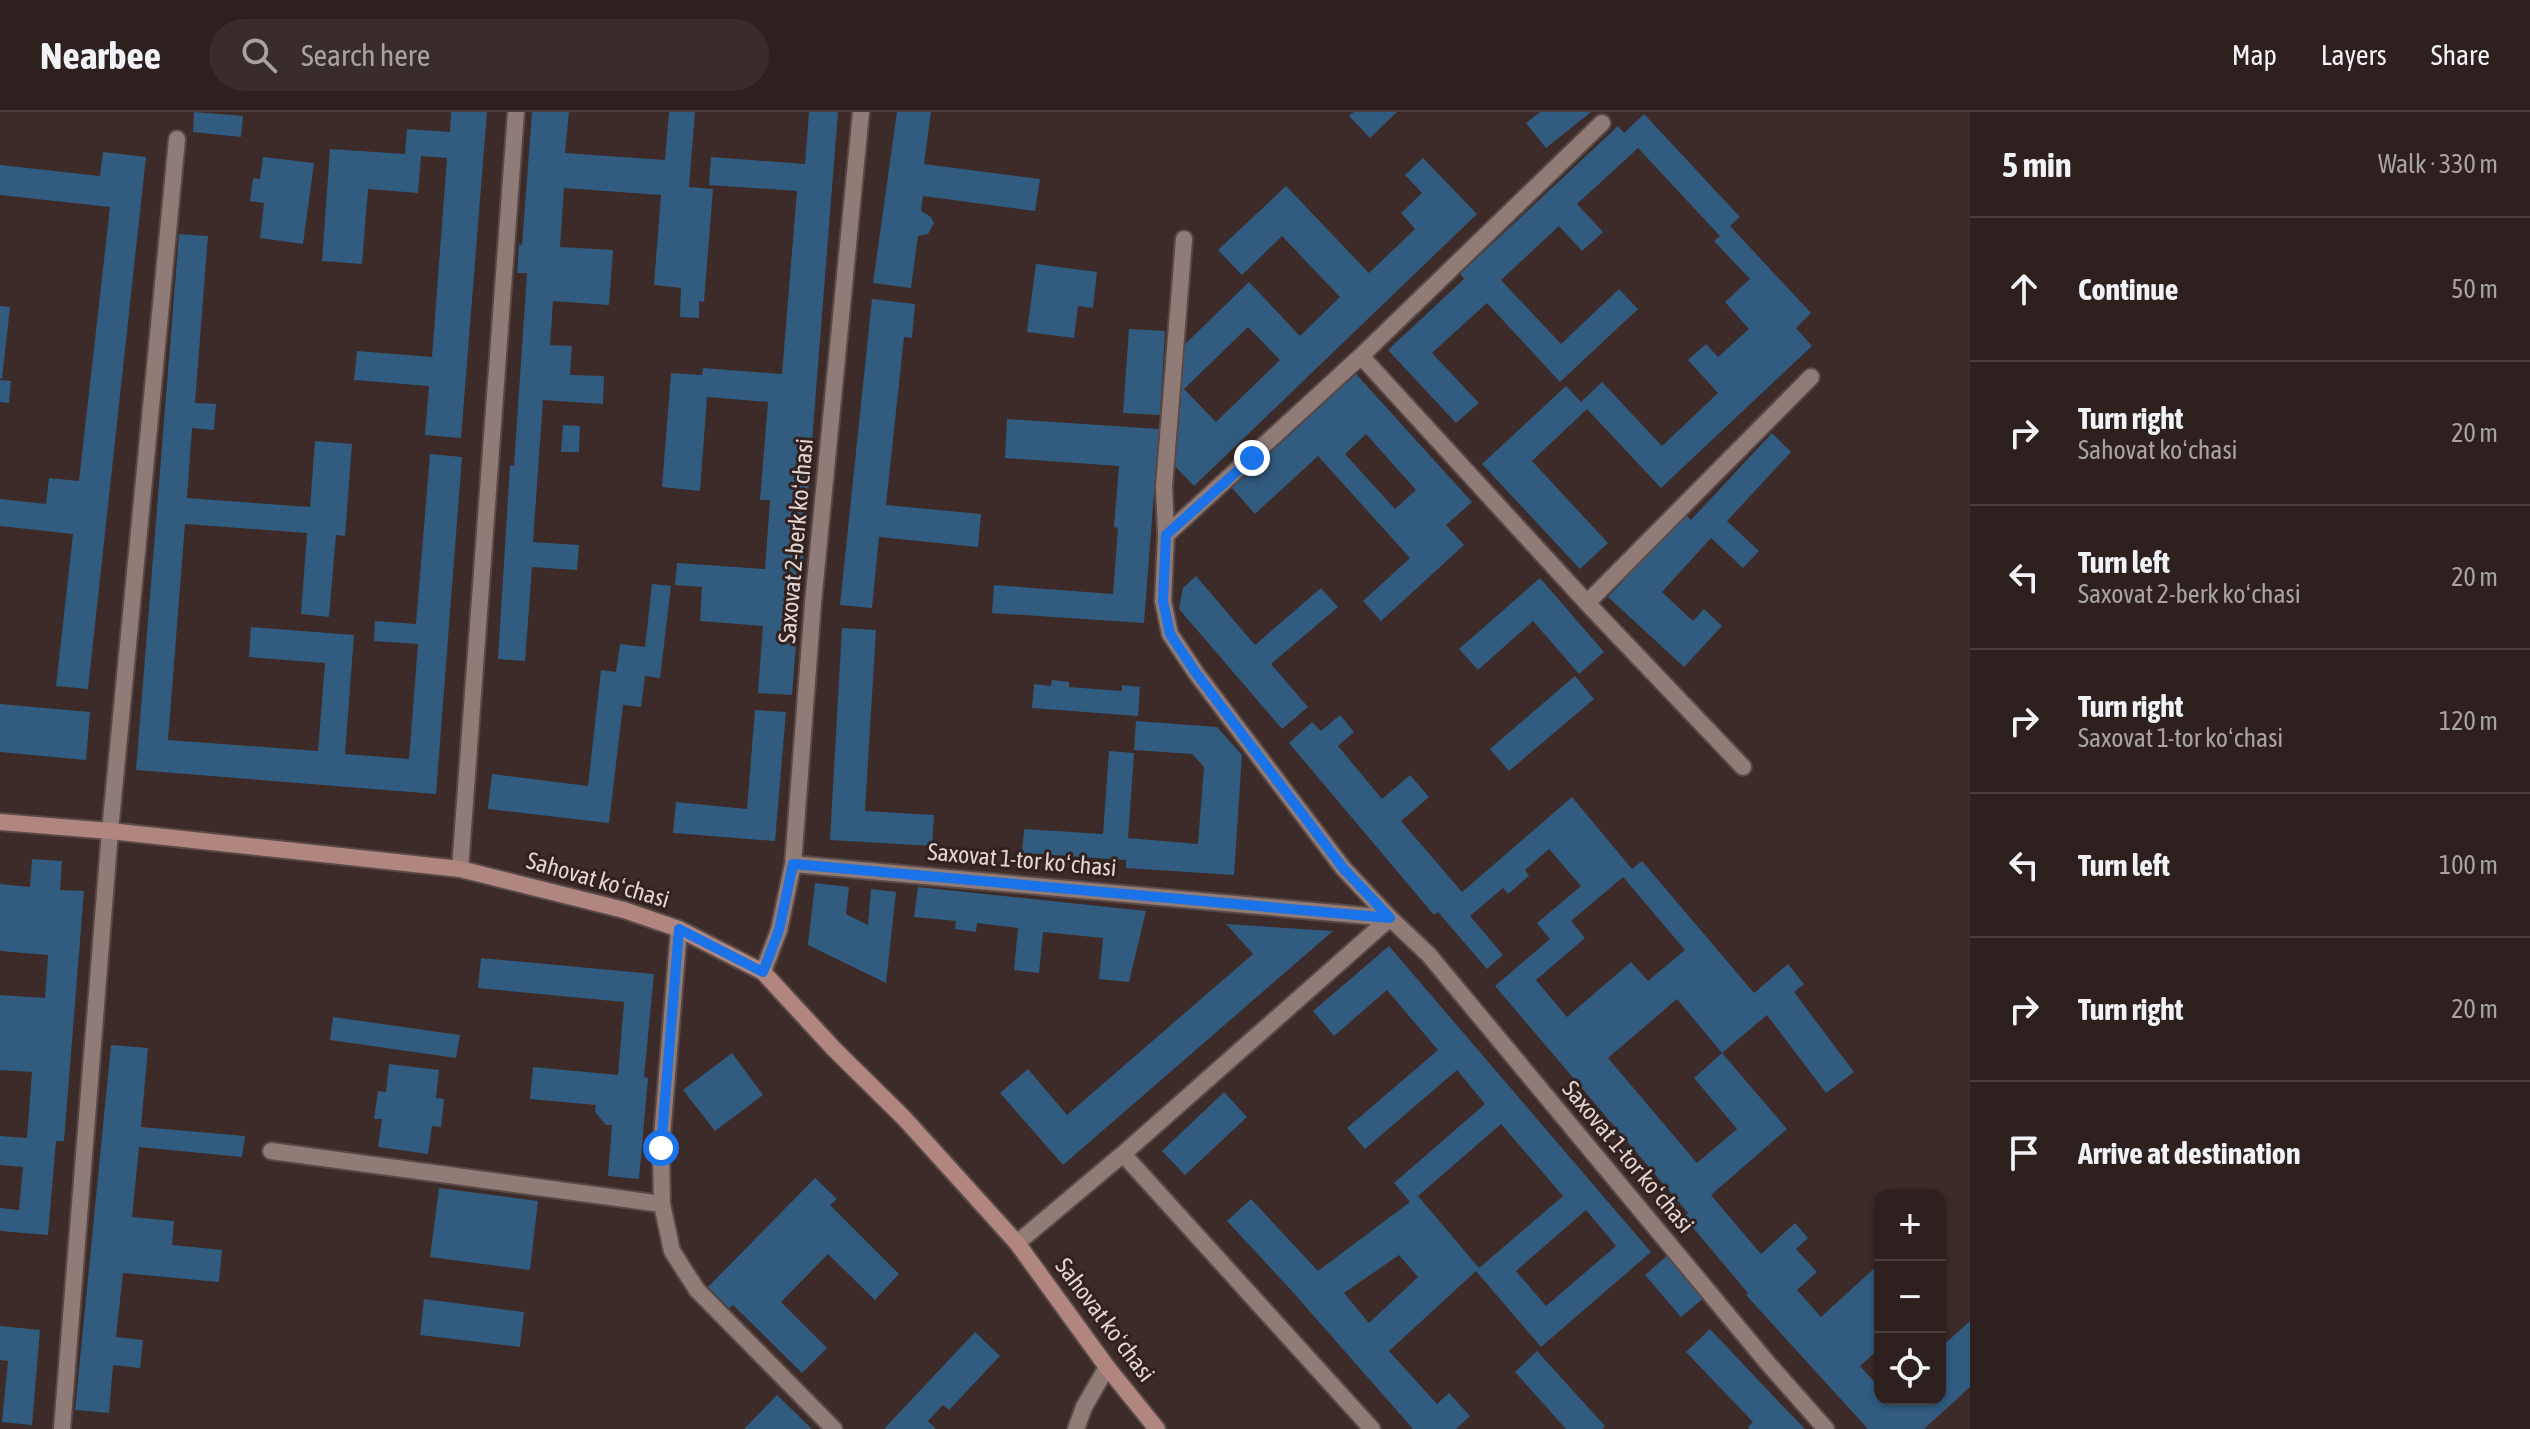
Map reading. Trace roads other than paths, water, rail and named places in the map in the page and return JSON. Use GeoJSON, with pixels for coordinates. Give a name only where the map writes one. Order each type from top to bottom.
{"type":"FeatureCollection","features":[{"type":"Feature","properties":{"kind":"street"},"geometry":{"type":"LineString","coordinates":[[460,869],[516,112]]}},
{"type":"Feature","properties":{"kind":"street","name":"Saxovat 2-berk koʻchasi"},"geometry":{"type":"LineString","coordinates":[[763,972],[779,930],[793,864],[813,603],[861,112]]}},
{"type":"Feature","properties":{"kind":"street"},"geometry":{"type":"LineString","coordinates":[[1166,535],[1361,356],[1602,123]]}},
{"type":"Feature","properties":{"kind":"street"},"geometry":{"type":"LineString","coordinates":[[62,1429],[110,831],[177,139]]}},
{"type":"Feature","properties":{"kind":"street"},"geometry":{"type":"LineString","coordinates":[[1017,1243],[1123,1154],[1390,918],[1343,868],[1170,634],[1163,601],[1166,535],[1164,486],[1184,239]]}},
{"type":"Feature","properties":{"kind":"street"},"geometry":{"type":"LineString","coordinates":[[1361,356],[1587,603],[1743,767]]}},
{"type":"Feature","properties":{"kind":"street"},"geometry":{"type":"LineString","coordinates":[[1587,603],[1811,377]]}},
{"type":"Feature","properties":{"kind":"street","name":"Sahovat koʻchasi"},"geometry":{"type":"LineString","coordinates":[[0,822],[460,869],[624,910],[679,929],[763,972],[834,1049],[904,1118],[1017,1243],[1107,1367],[1157,1429]]}},
{"type":"Feature","properties":{"kind":"street","name":"Saxovat 1-tor koʻchasi"},"geometry":{"type":"LineString","coordinates":[[793,864],[1390,918],[1429,955],[1826,1429]]}},
{"type":"Feature","properties":{"kind":"street"},"geometry":{"type":"LineString","coordinates":[[679,929],[661,1148],[662,1204],[672,1251],[697,1290],[834,1429]]}},
{"type":"Feature","properties":{"kind":"street"},"geometry":{"type":"LineString","coordinates":[[271,1151],[662,1204]]}},
{"type":"Feature","properties":{"kind":"street"},"geometry":{"type":"LineString","coordinates":[[1123,1154],[1372,1429]]}},
{"type":"Feature","properties":{"kind":"street"},"geometry":{"type":"LineString","coordinates":[[1076,1429],[1084,1407],[1107,1367]]}}]}
